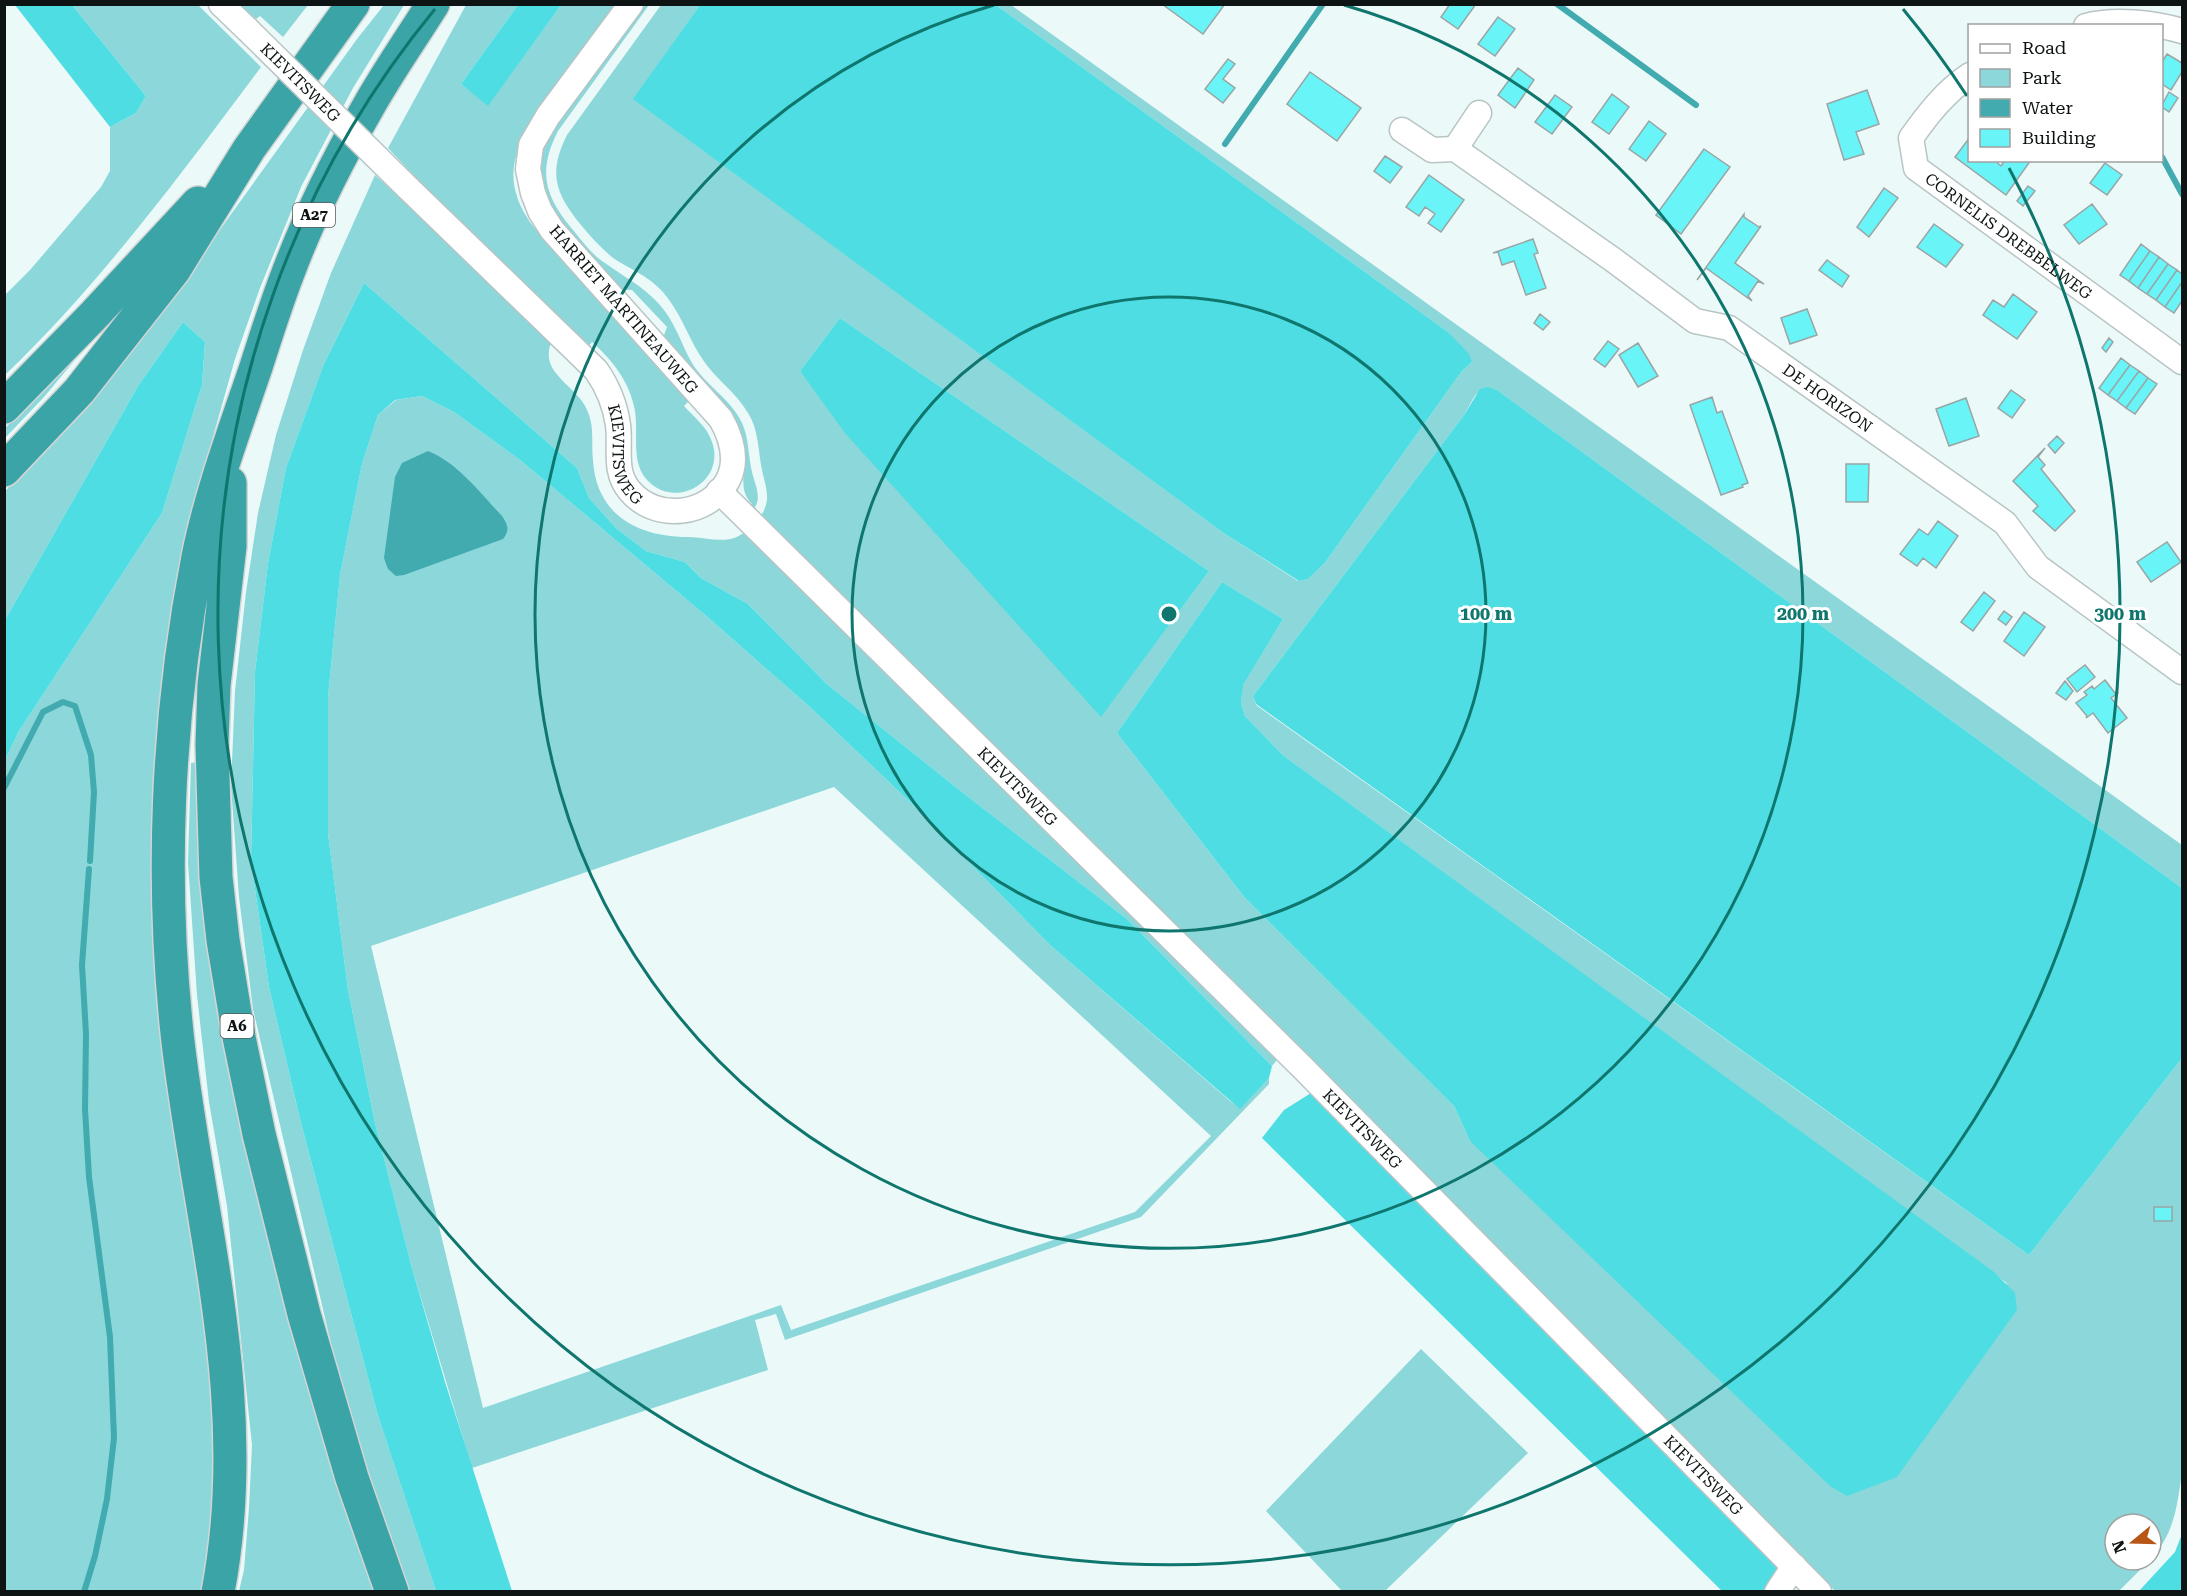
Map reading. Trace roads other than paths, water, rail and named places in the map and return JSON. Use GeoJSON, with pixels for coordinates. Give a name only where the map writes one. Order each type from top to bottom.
{"type":"FeatureCollection","features":[{"type":"Feature","properties":{"kind":"highway"},"geometry":{"type":"LineString","coordinates":[[4,470],[79,391],[174,270],[249,149],[354,4]]}},
{"type":"Feature","properties":{"kind":"highway","name":"A27"},"geometry":{"type":"LineString","coordinates":[[230,442],[288,271],[320,200],[367,108],[433,4]]}},
{"type":"Feature","properties":{"kind":"highway"},"geometry":{"type":"LineString","coordinates":[[4,407],[94,315],[249,149]]}},
{"type":"Feature","properties":{"kind":"highway"},"geometry":{"type":"LineString","coordinates":[[218,1592],[229,1521],[231,1462],[229,1405],[222,1316],[178,1041],[172,977],[168,858],[175,721],[184,639],[199,553],[230,442]]}},
{"type":"Feature","properties":{"kind":"highway","name":"A6"},"geometry":{"type":"LineString","coordinates":[[230,442],[230,546],[215,674],[212,744],[216,877],[223,940],[239,1037],[259,1134],[304,1314],[352,1478],[392,1592]]}},
{"type":"Feature","properties":{"kind":"street","name":"KIEVITSWEG"},"geometry":{"type":"LineString","coordinates":[[221,4],[596,370],[613,400],[618,426],[618,464],[629,491],[642,502],[655,508],[682,512],[704,504],[719,491],[1303,1068],[1819,1592]]}},
{"type":"Feature","properties":{"kind":"street","name":"HARRIET MARTINEAUWEG"},"geometry":{"type":"LineString","coordinates":[[631,4],[548,116],[531,145],[528,169],[536,202],[552,230],[721,419],[730,435],[733,452],[732,468],[728,480],[719,491]]}},
{"type":"Feature","properties":{"kind":"street"},"geometry":{"type":"LineString","coordinates":[[2092,24],[2098,22],[2141,24]]}},
{"type":"Feature","properties":{"kind":"street"},"geometry":{"type":"LineString","coordinates":[[2163,25],[2182,31]]}},
{"type":"Feature","properties":{"kind":"street","name":"CORNELIS DREBBELWEG"},"geometry":{"type":"LineString","coordinates":[[1963,80],[1931,110],[1911,138],[1916,168],[2182,362]]}},
{"type":"Feature","properties":{"kind":"street"},"geometry":{"type":"LineString","coordinates":[[1455,149],[1479,113]]}},
{"type":"Feature","properties":{"kind":"street","name":"DE HORIZON"},"geometry":{"type":"LineString","coordinates":[[1402,130],[1432,150],[1455,149],[1612,259],[1695,321],[1729,328],[2005,523],[2038,567],[2182,672]]}},
{"type":"Feature","properties":{"kind":"street"},"geometry":{"type":"LineString","coordinates":[[1777,1592],[1794,1566]]}},
{"type":"Feature","properties":{"kind":"water"},"geometry":{"type":"Polygon","coordinates":[[[428,451],[449,463],[468,479],[502,516],[507,530],[503,539],[396,576],[388,569],[384,558],[395,477],[402,463],[428,451]]]}},
{"type":"Feature","properties":{"kind":"waterway"},"geometry":{"type":"LineString","coordinates":[[1225,144],[1323,4]]}},
{"type":"Feature","properties":{"kind":"waterway"},"geometry":{"type":"LineString","coordinates":[[1557,4],[1696,105]]}},
{"type":"Feature","properties":{"kind":"waterway"},"geometry":{"type":"LineString","coordinates":[[2163,159],[2182,194]]}},
{"type":"Feature","properties":{"kind":"waterway"},"geometry":{"type":"LineString","coordinates":[[4,788],[43,712],[63,702],[75,706],[91,755],[94,792],[90,861]]}},
{"type":"Feature","properties":{"kind":"waterway"},"geometry":{"type":"LineString","coordinates":[[84,1592],[95,1556],[107,1499],[114,1438],[110,1337],[89,1177],[85,1109],[86,1034],[82,965],[89,869]]}}]}
